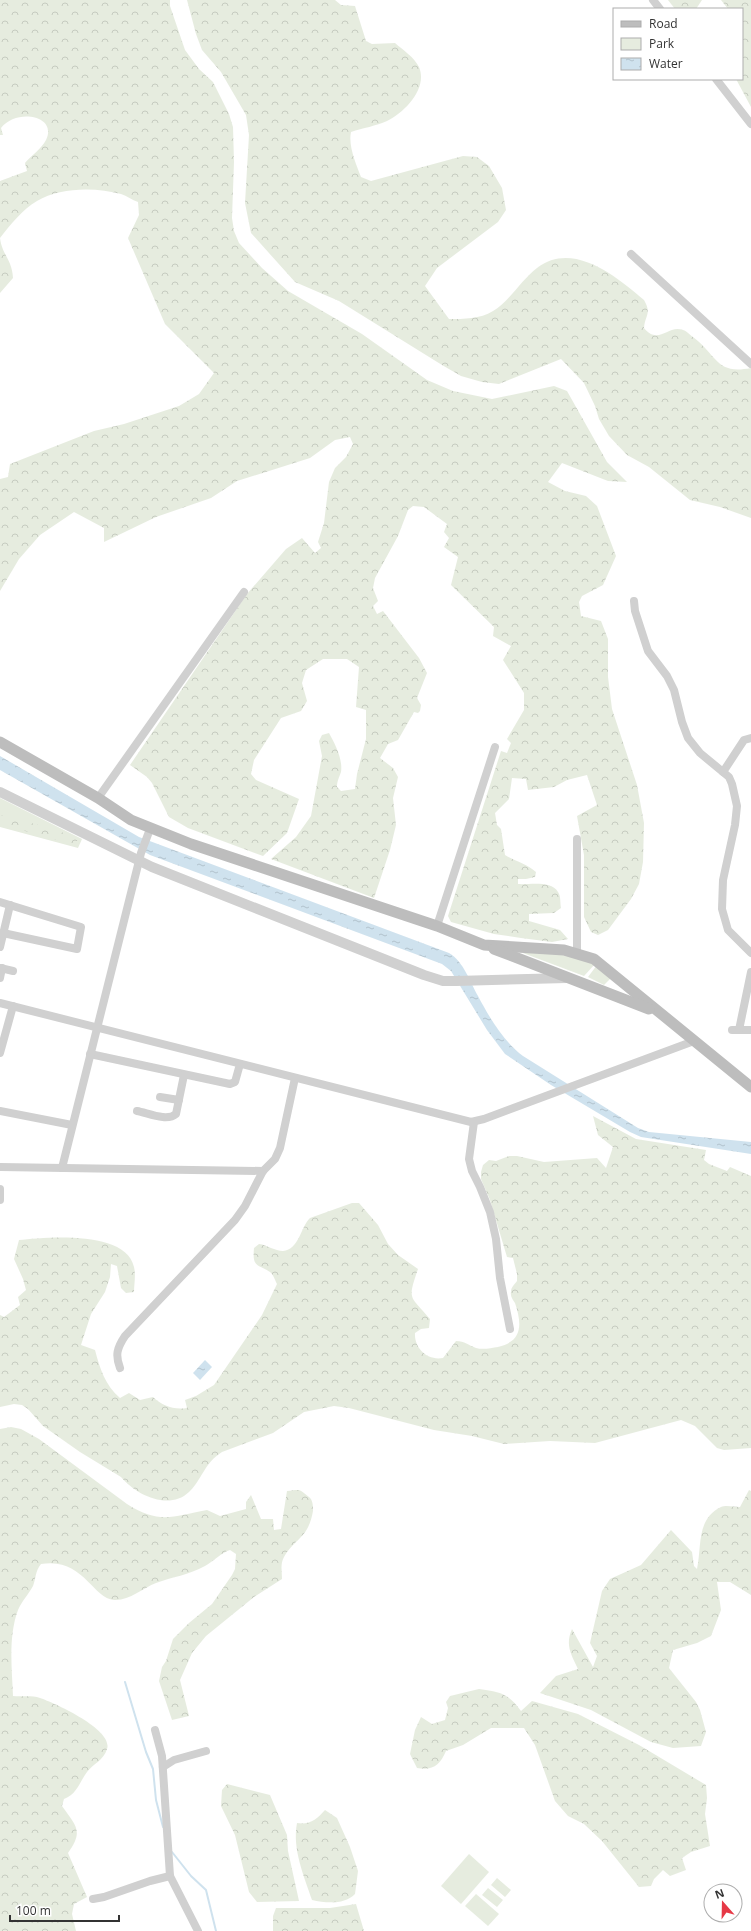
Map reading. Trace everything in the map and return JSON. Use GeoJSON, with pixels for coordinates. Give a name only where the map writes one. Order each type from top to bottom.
{"type":"FeatureCollection","features":[{"type":"Feature","properties":{"kind":"main road"},"geometry":{"type":"LineString","coordinates":[[0,742],[98,798],[148,832],[436,926],[659,1013]]}},
{"type":"Feature","properties":{"kind":"main road"},"geometry":{"type":"LineString","coordinates":[[484,945],[564,950],[594,959],[751,1087]]}},
{"type":"Feature","properties":{"kind":"street"},"geometry":{"type":"LineString","coordinates":[[653,0],[659,8]]}},
{"type":"Feature","properties":{"kind":"street"},"geometry":{"type":"LineString","coordinates":[[717,80],[751,124]]}},
{"type":"Feature","properties":{"kind":"street"},"geometry":{"type":"LineString","coordinates":[[631,254],[751,364]]}},
{"type":"Feature","properties":{"kind":"street"},"geometry":{"type":"LineString","coordinates":[[98,798],[244,592]]}},
{"type":"Feature","properties":{"kind":"street"},"geometry":{"type":"LineString","coordinates":[[634,601],[635,612],[648,651],[667,676],[674,690],[682,722],[688,738],[700,753],[729,777],[732,784],[737,806],[735,825],[723,880],[722,909],[728,930],[751,953]]}},
{"type":"Feature","properties":{"kind":"street"},"geometry":{"type":"LineString","coordinates":[[723,772],[744,740],[751,738]]}},
{"type":"Feature","properties":{"kind":"street"},"geometry":{"type":"LineString","coordinates":[[436,926],[495,747]]}},
{"type":"Feature","properties":{"kind":"street"},"geometry":{"type":"LineString","coordinates":[[0,792],[140,857],[424,975],[442,981],[456,982],[569,978]]}},
{"type":"Feature","properties":{"kind":"street"},"geometry":{"type":"LineString","coordinates":[[62,1168],[140,857],[148,832]]}},
{"type":"Feature","properties":{"kind":"street"},"geometry":{"type":"LineString","coordinates":[[577,839],[577,953]]}},
{"type":"Feature","properties":{"kind":"street"},"geometry":{"type":"LineString","coordinates":[[0,902],[82,927],[77,949],[3,933]]}},
{"type":"Feature","properties":{"kind":"street"},"geometry":{"type":"LineString","coordinates":[[0,946],[10,905]]}},
{"type":"Feature","properties":{"kind":"street"},"geometry":{"type":"LineString","coordinates":[[0,978],[1,968],[13,971]]}},
{"type":"Feature","properties":{"kind":"street"},"geometry":{"type":"LineString","coordinates":[[751,972],[735,1030],[751,1030]]}},
{"type":"Feature","properties":{"kind":"street"},"geometry":{"type":"LineString","coordinates":[[0,1002],[465,1122],[474,1122],[694,1041]]}},
{"type":"Feature","properties":{"kind":"street"},"geometry":{"type":"LineString","coordinates":[[0,1053],[2,1038],[13,1006]]}},
{"type":"Feature","properties":{"kind":"street"},"geometry":{"type":"LineString","coordinates":[[90,1054],[230,1084],[235,1082],[240,1064]]}},
{"type":"Feature","properties":{"kind":"street"},"geometry":{"type":"LineString","coordinates":[[137,1110],[170,1117],[176,1114],[184,1075]]}},
{"type":"Feature","properties":{"kind":"street"},"geometry":{"type":"LineString","coordinates":[[120,1368],[116,1354],[125,1336],[235,1220],[245,1206],[263,1171],[275,1159],[280,1148],[296,1078]]}},
{"type":"Feature","properties":{"kind":"street"},"geometry":{"type":"LineString","coordinates":[[160,1097],[179,1100]]}},
{"type":"Feature","properties":{"kind":"street"},"geometry":{"type":"LineString","coordinates":[[0,1112],[72,1125]]}},
{"type":"Feature","properties":{"kind":"street"},"geometry":{"type":"LineString","coordinates":[[474,1122],[469,1159],[472,1171],[480,1186],[490,1212],[496,1239],[500,1278],[510,1328]]}},
{"type":"Feature","properties":{"kind":"street"},"geometry":{"type":"LineString","coordinates":[[0,1167],[263,1171]]}},
{"type":"Feature","properties":{"kind":"street"},"geometry":{"type":"LineString","coordinates":[[0,1189],[0,1200]]}},
{"type":"Feature","properties":{"kind":"street"},"geometry":{"type":"LineString","coordinates":[[154,1730],[162,1756],[170,1876],[198,1931]]}},
{"type":"Feature","properties":{"kind":"street"},"geometry":{"type":"LineString","coordinates":[[163,1767],[174,1760],[206,1752]]}},
{"type":"Feature","properties":{"kind":"street"},"geometry":{"type":"LineString","coordinates":[[93,1898],[104,1897],[150,1881],[170,1876]]}},
{"type":"Feature","properties":{"kind":"green space"},"geometry":{"type":"Polygon","coordinates":[[[0,0],[170,0],[170,6],[185,50],[199,69],[213,82],[229,114],[233,127],[234,162],[232,218],[234,231],[239,243],[262,268],[288,291],[362,334],[427,380],[453,391],[492,399],[554,386],[567,391],[607,462],[627,482],[608,481],[562,463],[548,482],[565,491],[586,496],[597,506],[616,556],[603,585],[582,596],[579,602],[581,616],[601,621],[608,639],[608,677],[612,709],[637,785],[644,823],[643,862],[639,884],[631,899],[608,930],[598,935],[591,932],[584,917],[584,855],[577,816],[597,805],[587,775],[567,780],[554,787],[528,790],[526,779],[512,778],[509,799],[495,813],[497,825],[501,829],[505,855],[536,872],[535,877],[518,879],[518,884],[545,884],[555,888],[560,895],[561,908],[554,913],[529,914],[529,921],[560,930],[568,939],[552,942],[494,934],[451,922],[448,916],[501,751],[507,753],[511,743],[507,739],[524,710],[524,693],[503,660],[511,646],[493,636],[494,627],[451,585],[458,557],[444,547],[449,538],[444,532],[447,524],[424,507],[413,506],[408,510],[398,536],[375,578],[373,588],[378,601],[373,606],[377,614],[383,611],[419,658],[427,673],[417,698],[421,705],[420,711],[418,713],[414,712],[398,740],[388,744],[380,758],[393,768],[398,777],[393,798],[396,825],[390,850],[374,898],[271,859],[296,837],[311,816],[322,756],[319,741],[322,735],[329,733],[340,757],[341,772],[337,787],[341,791],[355,789],[357,774],[366,739],[366,710],[356,707],[359,667],[347,659],[323,659],[306,670],[302,683],[307,701],[301,711],[281,718],[254,760],[251,774],[256,780],[299,799],[287,833],[263,856],[188,828],[169,817],[152,783],[147,777],[130,765],[247,594],[286,549],[302,538],[315,553],[321,548],[318,542],[324,523],[329,482],[335,468],[346,457],[353,444],[350,437],[335,440],[310,458],[237,481],[211,498],[156,517],[104,542],[104,528],[74,512],[40,535],[19,559],[0,591],[0,479],[8,477],[10,464],[94,431],[124,424],[179,406],[199,394],[214,373],[165,324],[128,238],[139,215],[138,202],[121,194],[101,190],[90,189],[56,193],[46,196],[26,209],[0,238],[0,181],[27,171],[25,163],[44,143],[48,131],[46,125],[41,120],[34,117],[25,116],[8,122],[1,128],[3,135],[0,135],[0,0]]]}},
{"type":"Feature","properties":{"kind":"green space"},"geometry":{"type":"Polygon","coordinates":[[[187,0],[335,0],[341,5],[355,6],[366,41],[372,44],[395,43],[414,60],[419,67],[421,75],[418,91],[413,98],[401,112],[394,117],[387,121],[351,132],[350,137],[353,155],[361,177],[371,181],[463,156],[477,157],[489,166],[502,188],[506,210],[498,222],[437,268],[425,286],[449,319],[466,319],[488,314],[499,307],[531,273],[551,260],[565,258],[580,260],[608,272],[644,300],[648,308],[648,312],[644,328],[649,333],[659,335],[673,330],[683,330],[701,344],[718,362],[724,366],[731,369],[751,368],[751,518],[720,507],[690,500],[649,467],[627,455],[609,436],[599,419],[595,406],[584,383],[561,359],[499,384],[482,382],[461,376],[339,301],[295,282],[251,233],[245,203],[249,135],[246,115],[221,72],[202,50],[187,0]]]}},
{"type":"Feature","properties":{"kind":"green space"},"geometry":{"type":"Polygon","coordinates":[[[668,0],[702,0],[697,8],[674,8],[668,0]]]}},
{"type":"Feature","properties":{"kind":"green space"},"geometry":{"type":"Polygon","coordinates":[[[721,0],[751,0],[751,107],[737,80],[743,80],[743,8],[727,8],[721,0]]]}},
{"type":"Feature","properties":{"kind":"green space"},"geometry":{"type":"Polygon","coordinates":[[[0,238],[1,244],[11,266],[13,278],[0,293],[0,238]]]}},
{"type":"Feature","properties":{"kind":"green space"},"geometry":{"type":"Polygon","coordinates":[[[0,798],[82,839],[78,848],[0,827],[0,798]]]}},
{"type":"Feature","properties":{"kind":"green space"},"geometry":{"type":"Polygon","coordinates":[[[0,815],[54,829],[78,839],[75,845],[0,824],[0,815]]]}},
{"type":"Feature","properties":{"kind":"green space"},"geometry":{"type":"Polygon","coordinates":[[[524,951],[564,954],[595,964],[584,976],[523,953],[524,951]]]}},
{"type":"Feature","properties":{"kind":"green space"},"geometry":{"type":"Polygon","coordinates":[[[597,965],[611,978],[604,985],[588,977],[597,965]]]}},
{"type":"Feature","properties":{"kind":"green space"},"geometry":{"type":"Polygon","coordinates":[[[593,1116],[636,1139],[706,1150],[704,1160],[709,1164],[727,1171],[730,1167],[751,1176],[751,1448],[724,1450],[717,1448],[695,1426],[681,1420],[595,1443],[550,1441],[504,1444],[472,1436],[434,1430],[349,1408],[334,1406],[304,1412],[273,1433],[222,1452],[211,1461],[189,1492],[181,1498],[163,1500],[144,1495],[135,1490],[121,1477],[80,1452],[43,1426],[28,1409],[22,1405],[14,1404],[0,1407],[0,1315],[4,1317],[20,1305],[18,1297],[26,1290],[14,1259],[19,1240],[66,1237],[84,1238],[101,1241],[117,1247],[128,1255],[135,1270],[134,1292],[126,1293],[121,1288],[117,1266],[111,1264],[110,1277],[105,1292],[91,1314],[81,1345],[95,1350],[99,1364],[110,1388],[120,1398],[129,1393],[140,1400],[153,1397],[168,1407],[187,1408],[185,1400],[196,1396],[214,1385],[262,1315],[277,1284],[271,1273],[255,1262],[254,1248],[259,1244],[280,1251],[288,1250],[293,1247],[310,1218],[352,1203],[359,1203],[378,1225],[388,1244],[398,1255],[418,1269],[412,1287],[412,1297],[430,1319],[429,1328],[421,1329],[415,1333],[417,1344],[423,1352],[432,1357],[443,1358],[456,1341],[481,1349],[498,1347],[506,1344],[512,1341],[516,1336],[519,1325],[519,1318],[511,1293],[512,1287],[517,1281],[517,1274],[513,1258],[507,1257],[490,1200],[481,1179],[483,1165],[489,1160],[496,1161],[509,1156],[517,1156],[544,1162],[597,1158],[606,1168],[613,1147],[598,1135],[593,1116]]]}},
{"type":"Feature","properties":{"kind":"green space"},"geometry":{"type":"Polygon","coordinates":[[[11,1427],[21,1429],[39,1439],[127,1504],[149,1515],[167,1517],[207,1510],[220,1516],[246,1509],[246,1502],[251,1495],[261,1519],[273,1519],[274,1530],[281,1529],[287,1491],[301,1491],[310,1498],[313,1505],[311,1520],[305,1533],[292,1546],[284,1557],[282,1562],[282,1579],[254,1597],[206,1636],[192,1653],[180,1680],[189,1716],[172,1720],[159,1681],[162,1667],[166,1661],[173,1639],[189,1623],[212,1604],[232,1575],[235,1569],[236,1554],[230,1550],[199,1569],[156,1583],[120,1600],[106,1598],[77,1572],[67,1566],[55,1563],[41,1564],[39,1567],[33,1586],[18,1610],[15,1620],[11,1653],[13,1696],[37,1697],[58,1705],[82,1718],[93,1726],[102,1734],[107,1742],[106,1753],[89,1769],[75,1791],[64,1799],[62,1806],[76,1829],[76,1839],[68,1853],[87,1897],[74,1904],[72,1914],[76,1931],[0,1931],[0,1429],[11,1427]]]}},
{"type":"Feature","properties":{"kind":"green space"},"geometry":{"type":"Polygon","coordinates":[[[749,1490],[751,1491],[751,1595],[730,1582],[717,1582],[721,1610],[711,1636],[697,1643],[673,1650],[669,1668],[696,1702],[700,1710],[706,1732],[701,1746],[673,1748],[651,1742],[591,1710],[540,1693],[556,1676],[578,1669],[571,1654],[569,1645],[572,1629],[593,1667],[597,1656],[590,1643],[602,1591],[610,1579],[641,1565],[671,1530],[692,1552],[694,1566],[697,1569],[700,1542],[707,1519],[713,1512],[723,1506],[740,1507],[749,1490]]]}},
{"type":"Feature","properties":{"kind":"green space"},"geometry":{"type":"Polygon","coordinates":[[[479,1689],[503,1694],[512,1700],[521,1711],[532,1701],[578,1714],[639,1745],[706,1785],[707,1798],[705,1814],[710,1846],[691,1852],[682,1858],[686,1870],[670,1876],[663,1870],[654,1879],[651,1886],[639,1887],[602,1841],[584,1824],[568,1816],[555,1801],[535,1745],[524,1728],[491,1728],[463,1745],[446,1751],[441,1760],[432,1768],[417,1768],[410,1754],[415,1730],[421,1717],[432,1724],[445,1720],[448,1708],[446,1702],[450,1696],[479,1689]]]}},
{"type":"Feature","properties":{"kind":"green space"},"geometry":{"type":"Polygon","coordinates":[[[227,1784],[270,1795],[287,1835],[288,1851],[299,1901],[257,1902],[249,1892],[235,1835],[221,1806],[222,1790],[227,1784]]]}},
{"type":"Feature","properties":{"kind":"green space"},"geometry":{"type":"Polygon","coordinates":[[[325,1810],[337,1818],[350,1847],[358,1871],[355,1894],[351,1898],[340,1902],[323,1902],[312,1900],[297,1852],[297,1823],[313,1821],[325,1810]]]}},
{"type":"Feature","properties":{"kind":"green space"},"geometry":{"type":"Polygon","coordinates":[[[469,1854],[489,1872],[461,1904],[441,1886],[469,1854]]]}},
{"type":"Feature","properties":{"kind":"green space"},"geometry":{"type":"Polygon","coordinates":[[[497,1878],[511,1890],[505,1897],[491,1885],[497,1878]]]}},
{"type":"Feature","properties":{"kind":"green space"},"geometry":{"type":"Polygon","coordinates":[[[488,1888],[503,1900],[497,1907],[482,1895],[488,1888]]]}},
{"type":"Feature","properties":{"kind":"green space"},"geometry":{"type":"Polygon","coordinates":[[[476,1894],[499,1914],[488,1926],[465,1906],[476,1894]]]}},
{"type":"Feature","properties":{"kind":"green space"},"geometry":{"type":"Polygon","coordinates":[[[356,1904],[364,1931],[273,1931],[273,1916],[276,1908],[330,1908],[356,1904]]]}},
{"type":"Feature","properties":{"kind":"water"},"geometry":{"type":"Polygon","coordinates":[[[0,756],[139,837],[449,953],[463,967],[492,1021],[510,1044],[523,1056],[638,1128],[649,1132],[751,1142],[751,1154],[641,1137],[630,1132],[551,1085],[505,1054],[487,1030],[451,971],[442,964],[150,855],[0,770],[0,756]]]}},
{"type":"Feature","properties":{"kind":"water"},"geometry":{"type":"Polygon","coordinates":[[[205,1360],[212,1367],[200,1380],[193,1373],[205,1360]]]}},
{"type":"Feature","properties":{"kind":"waterway"},"geometry":{"type":"LineString","coordinates":[[125,1682],[146,1752],[153,1769],[156,1800],[163,1827]]}},
{"type":"Feature","properties":{"kind":"waterway"},"geometry":{"type":"LineString","coordinates":[[172,1852],[191,1876],[206,1890],[216,1931]]}}]}
